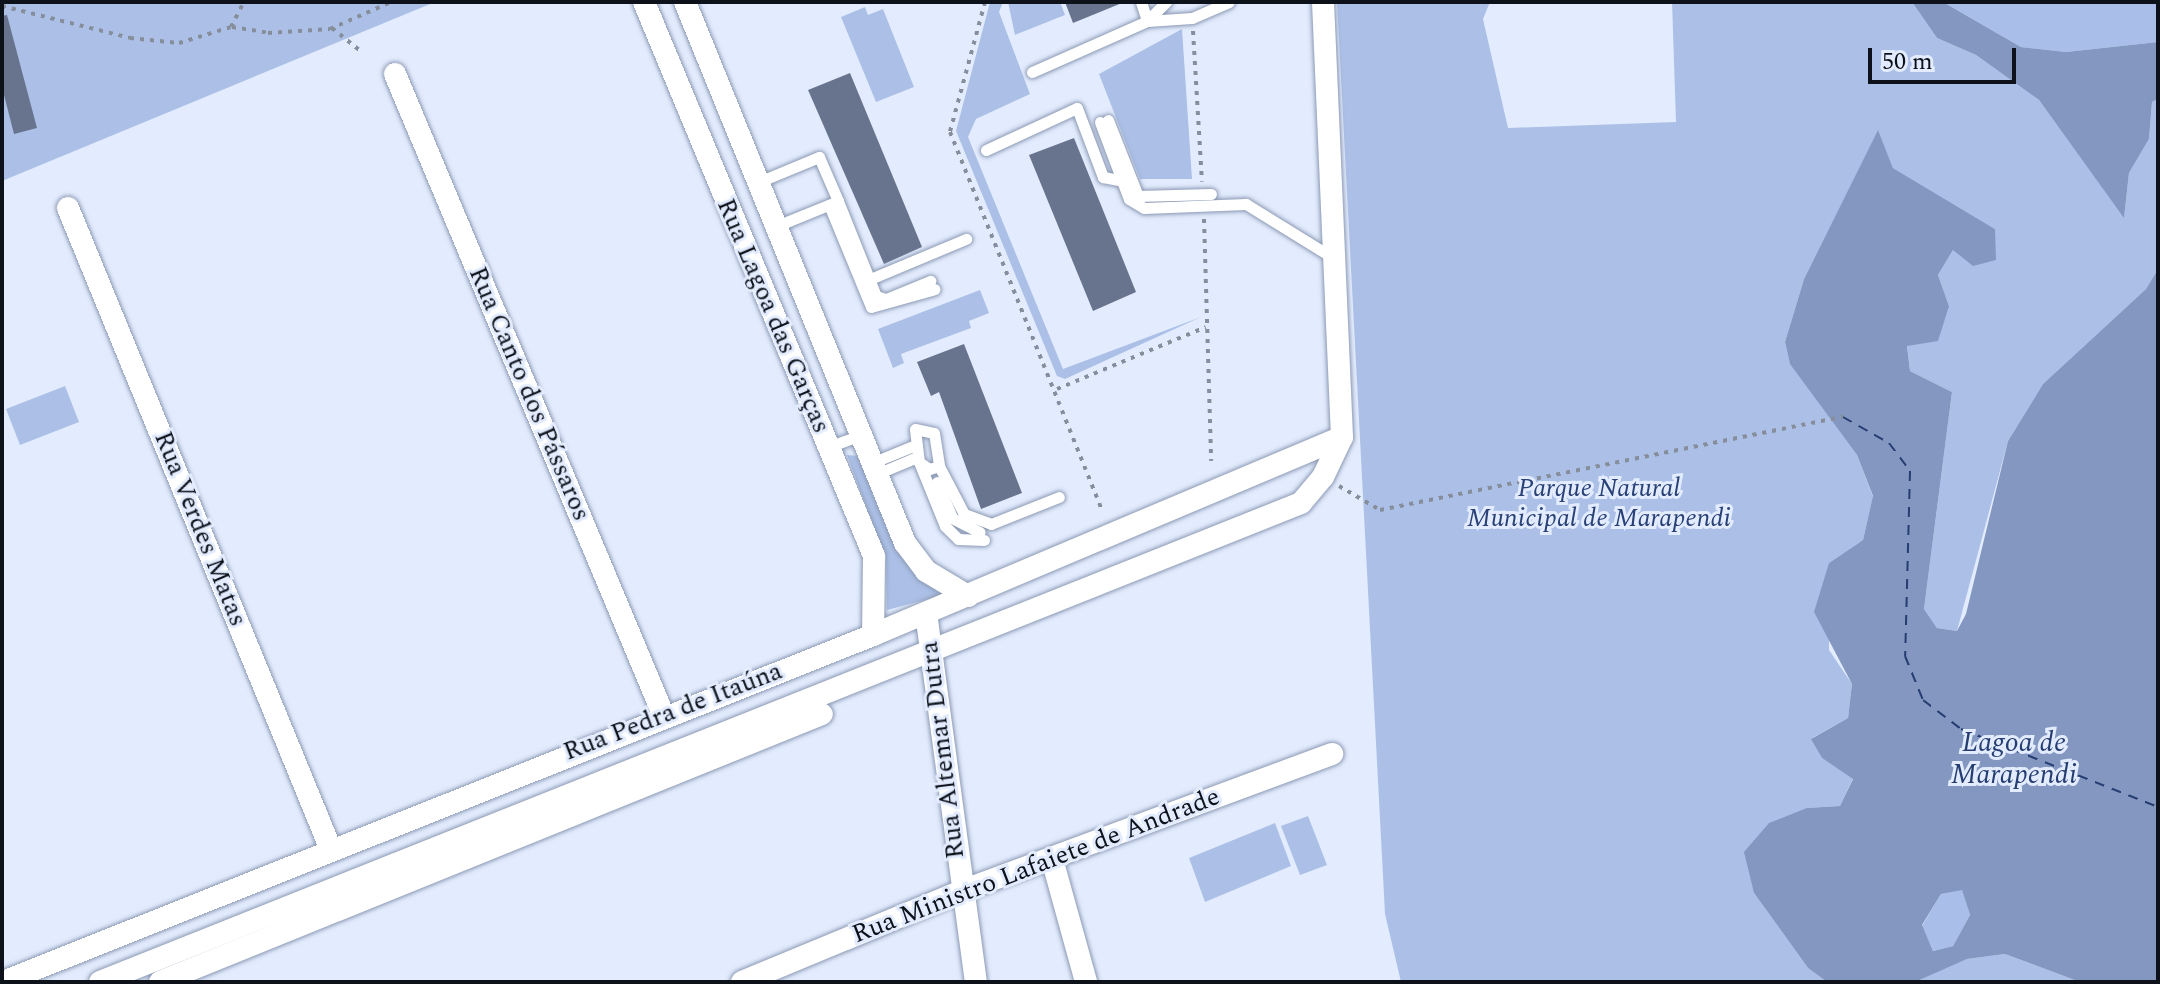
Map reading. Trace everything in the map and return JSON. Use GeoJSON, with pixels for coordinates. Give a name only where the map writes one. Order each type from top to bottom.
{"type":"FeatureCollection","features":[{"type":"Feature","properties":{"kind":"street","name":"Rua Lagoa das Garças"},"geometry":{"type":"LineString","coordinates":[[644,2],[877,566],[873,635]]}},
{"type":"Feature","properties":{"kind":"street","name":"Rua Lagoa das Garças"},"geometry":{"type":"LineString","coordinates":[[685,2],[761,181],[913,559],[968,596]]}},
{"type":"Feature","properties":{"kind":"street"},"geometry":{"type":"LineString","coordinates":[[1323,2],[1342,437]]}},
{"type":"Feature","properties":{"kind":"street","name":"Rua Canto dos Pássaros"},"geometry":{"type":"LineString","coordinates":[[395,74],[663,714]]}},
{"type":"Feature","properties":{"kind":"street","name":"Rua Verdes Matas"},"geometry":{"type":"LineString","coordinates":[[68,208],[331,850]]}},
{"type":"Feature","properties":{"kind":"street","name":"Rua Pedra de Itaúna"},"geometry":{"type":"LineString","coordinates":[[3,982],[663,714],[873,635],[1342,437]]}},
{"type":"Feature","properties":{"kind":"street","name":"Rua Pedra de Itaúna"},"geometry":{"type":"LineString","coordinates":[[100,982],[934,662],[1263,523],[1301,503],[1321,488],[1342,437]]}},
{"type":"Feature","properties":{"kind":"street","name":"Rua Altemar Dutra"},"geometry":{"type":"LineString","coordinates":[[926,613],[959,892],[976,982]]}},
{"type":"Feature","properties":{"kind":"street"},"geometry":{"type":"LineString","coordinates":[[160,982],[934,662]]}},
{"type":"Feature","properties":{"kind":"street","name":"Rua Ministro Lafaiete de Andrade"},"geometry":{"type":"LineString","coordinates":[[742,982],[959,892],[1332,754]]}},
{"type":"Feature","properties":{"kind":"street"},"geometry":{"type":"LineString","coordinates":[[1052,859],[1086,982]]}},
{"type":"Feature","properties":{"kind":"lane"},"geometry":{"type":"LineString","coordinates":[[1141,2],[1147,21]]}},
{"type":"Feature","properties":{"kind":"lane"},"geometry":{"type":"LineString","coordinates":[[1147,21],[1166,2]]}},
{"type":"Feature","properties":{"kind":"lane"},"geometry":{"type":"LineString","coordinates":[[1032,72],[1147,21],[1192,18],[1229,2]]}},
{"type":"Feature","properties":{"kind":"lane"},"geometry":{"type":"LineString","coordinates":[[986,150],[1077,108],[1103,177],[1128,181]]}},
{"type":"Feature","properties":{"kind":"lane"},"geometry":{"type":"LineString","coordinates":[[1104,121],[1128,181],[1138,196],[1149,199],[1203,198],[1246,204],[1335,257]]}},
{"type":"Feature","properties":{"kind":"lane"},"geometry":{"type":"LineString","coordinates":[[761,181],[819,157],[871,307],[882,308],[933,285]]}},
{"type":"Feature","properties":{"kind":"lane"},"geometry":{"type":"LineString","coordinates":[[779,225],[834,203]]}},
{"type":"Feature","properties":{"kind":"lane"},"geometry":{"type":"LineString","coordinates":[[864,281],[966,239]]}},
{"type":"Feature","properties":{"kind":"lane"},"geometry":{"type":"LineString","coordinates":[[915,429],[928,429],[941,451],[936,467],[948,512],[982,536],[958,539],[945,526],[916,455],[915,429]]}},
{"type":"Feature","properties":{"kind":"lane"},"geometry":{"type":"LineString","coordinates":[[828,448],[863,434]]}},
{"type":"Feature","properties":{"kind":"lane"},"geometry":{"type":"LineString","coordinates":[[876,468],[916,455],[936,467],[964,514],[991,524],[1059,497]]}},
{"type":"Feature","properties":{"kind":"path"},"geometry":{"type":"LineString","coordinates":[[231,27],[244,2]]}},
{"type":"Feature","properties":{"kind":"path"},"geometry":{"type":"LineString","coordinates":[[2,6],[146,41],[179,43],[231,27],[268,33],[330,29],[391,2]]}},
{"type":"Feature","properties":{"kind":"path"},"geometry":{"type":"LineString","coordinates":[[985,2],[950,132],[1057,389],[1102,510]]}},
{"type":"Feature","properties":{"kind":"path"},"geometry":{"type":"LineString","coordinates":[[1192,18],[1203,198],[1211,461]]}},
{"type":"Feature","properties":{"kind":"path"},"geometry":{"type":"LineString","coordinates":[[330,29],[362,52]]}},
{"type":"Feature","properties":{"kind":"path"},"geometry":{"type":"LineString","coordinates":[[1057,389],[1207,327]]}},
{"type":"Feature","properties":{"kind":"path"},"geometry":{"type":"LineString","coordinates":[[1321,488],[1380,510],[1843,417]]}},
{"type":"Feature","properties":{"kind":"green space"},"geometry":{"type":"Polygon","coordinates":[[[435,2],[2,181],[2,4],[435,2]]]}},
{"type":"Feature","properties":{"kind":"green space"},"geometry":{"type":"Polygon","coordinates":[[[990,2],[1003,2],[999,12],[1030,94],[976,119],[968,137],[1063,369],[1201,317],[1065,379],[1057,376],[956,131],[990,2]]]}},
{"type":"Feature","properties":{"kind":"green space"},"geometry":{"type":"Polygon","coordinates":[[[1008,2],[1060,2],[1065,15],[1015,35],[1008,2]]]}},
{"type":"Feature","properties":{"kind":"green space","name":"Parque Natural Municipal de Marapendi"},"geometry":{"type":"Polygon","coordinates":[[[1337,2],[1490,2],[1483,19],[1508,128],[1676,122],[1672,2],[1912,2],[1937,38],[1976,55],[2039,100],[2124,217],[2129,173],[2149,139],[2152,102],[2158,99],[2158,269],[2146,289],[2043,384],[2008,441],[1957,631],[1937,628],[1924,609],[1952,392],[1910,371],[1907,345],[1949,306],[1938,275],[1953,250],[1995,229],[1893,168],[1878,131],[1804,279],[1785,342],[1790,363],[1857,455],[1873,497],[1863,540],[1829,563],[1829,650],[1852,684],[1848,718],[1812,738],[1822,758],[1853,778],[1840,806],[1807,808],[1754,893],[1808,968],[1827,982],[1401,982],[1385,914],[1337,2]]]}},
{"type":"Feature","properties":{"kind":"green space"},"geometry":{"type":"Polygon","coordinates":[[[865,7],[868,15],[883,9],[914,87],[876,102],[841,17],[865,7]]]}},
{"type":"Feature","properties":{"kind":"green space"},"geometry":{"type":"Polygon","coordinates":[[[1182,29],[1192,179],[1140,179],[1099,74],[1182,29]]]}},
{"type":"Feature","properties":{"kind":"green space"},"geometry":{"type":"Polygon","coordinates":[[[980,290],[989,313],[969,321],[971,328],[901,354],[904,363],[893,368],[878,329],[980,290]]]}},
{"type":"Feature","properties":{"kind":"green space"},"geometry":{"type":"Polygon","coordinates":[[[65,386],[79,422],[20,445],[6,409],[65,386]]]}},
{"type":"Feature","properties":{"kind":"green space"},"geometry":{"type":"Polygon","coordinates":[[[847,455],[859,456],[940,596],[887,610],[886,559],[847,455]]]}},
{"type":"Feature","properties":{"kind":"green space"},"geometry":{"type":"Polygon","coordinates":[[[1308,816],[1327,865],[1300,875],[1281,826],[1308,816]]]}},
{"type":"Feature","properties":{"kind":"green space"},"geometry":{"type":"Polygon","coordinates":[[[1275,823],[1291,866],[1205,902],[1189,858],[1275,823]]]}},
{"type":"Feature","properties":{"kind":"green space"},"geometry":{"type":"Polygon","coordinates":[[[2005,954],[2080,982],[1910,982],[1967,959],[2005,954]]]}},
{"type":"Feature","properties":{"kind":"shaded area"},"geometry":{"type":"Polygon","coordinates":[[[1943,2],[2158,2],[2158,42],[2066,52],[2021,47],[1943,2]]]}},
{"type":"Feature","properties":{"kind":"shaded area"},"geometry":{"type":"Polygon","coordinates":[[[1962,889],[1970,915],[1953,946],[1933,951],[1922,926],[1941,894],[1962,889]]]}},
{"type":"Feature","properties":{"kind":"water"},"geometry":{"type":"Polygon","coordinates":[[[1912,2],[1943,2],[2021,47],[2066,52],[2158,42],[2158,99],[2152,102],[2149,139],[2129,173],[2124,218],[2039,100],[1976,55],[1937,38],[1912,2]]]}},
{"type":"Feature","properties":{"kind":"water","name":"Lagoa de Marapendi"},"geometry":{"type":"Polygon","coordinates":[[[1878,130],[1893,168],[1995,229],[1996,260],[1973,266],[1953,250],[1938,275],[1949,306],[1938,341],[1907,346],[1910,371],[1952,392],[1924,609],[1937,628],[1957,631],[1966,614],[2008,441],[2043,384],[2146,289],[2158,269],[2158,982],[2080,982],[2005,954],[1967,959],[1917,981],[1827,982],[1808,968],[1754,893],[1744,852],[1769,823],[1807,808],[1840,806],[1853,779],[1822,758],[1811,739],[1848,718],[1852,684],[1814,612],[1829,563],[1863,540],[1873,496],[1857,455],[1790,364],[1785,342],[1804,279],[1878,130]],[[1962,890],[1941,894],[1922,925],[1933,951],[1953,946],[1970,915],[1962,890]]]}},
{"type":"Feature","properties":{"kind":"building"},"geometry":{"type":"Polygon","coordinates":[[[1065,2],[1122,2],[1122,3],[1073,23],[1065,2]]]}},
{"type":"Feature","properties":{"kind":"building"},"geometry":{"type":"Polygon","coordinates":[[[7,15],[37,128],[14,134],[2,87],[2,16],[7,15]]]}},
{"type":"Feature","properties":{"kind":"building"},"geometry":{"type":"Polygon","coordinates":[[[850,73],[922,247],[884,264],[808,90],[850,73]]]}},
{"type":"Feature","properties":{"kind":"building"},"geometry":{"type":"Polygon","coordinates":[[[1074,138],[1136,292],[1093,311],[1029,155],[1074,138]]]}},
{"type":"Feature","properties":{"kind":"building"},"geometry":{"type":"Polygon","coordinates":[[[964,344],[1022,493],[981,509],[939,392],[931,396],[917,362],[964,344]]]}},
{"type":"Feature","properties":{"kind":"ferry route"},"geometry":{"type":"LineString","coordinates":[[1843,417],[1889,443],[1910,471],[1905,656],[1923,700],[1961,729],[2158,807]]}}]}
